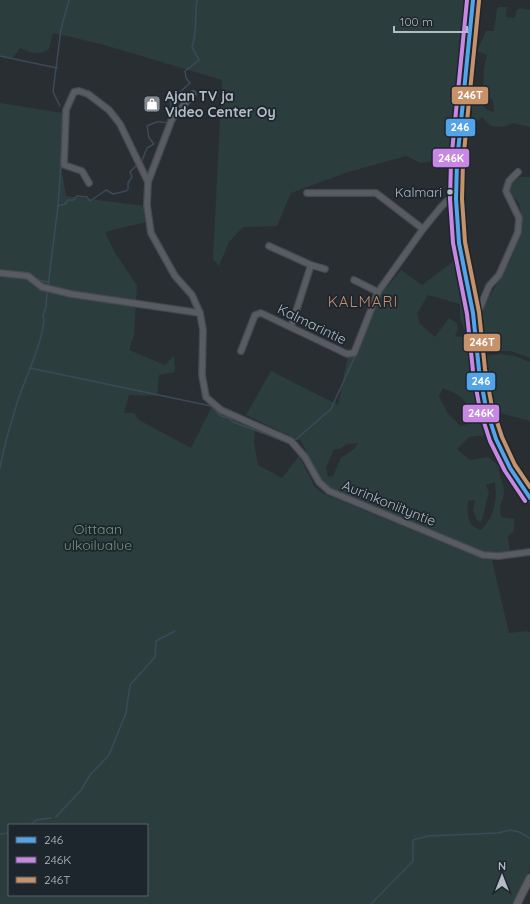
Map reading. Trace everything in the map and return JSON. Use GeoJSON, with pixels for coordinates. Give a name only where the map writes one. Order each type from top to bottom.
{"type":"FeatureCollection","features":[{"type":"Feature","properties":{"kind":"main road"},"geometry":{"type":"LineString","coordinates":[[473,0],[459,139],[456,199],[458,243],[473,313],[482,385],[491,424],[510,468],[530,498]]}},
{"type":"Feature","properties":{"kind":"main road"},"geometry":{"type":"LineString","coordinates":[[517,904],[530,878]]}},
{"type":"Feature","properties":{"kind":"street","name":"Aurinkoniityntie"},"geometry":{"type":"LineString","coordinates":[[89,183],[82,172],[64,165],[66,110],[74,92],[79,91],[88,94],[109,110],[120,124],[148,182],[147,205],[151,233],[175,276],[192,295],[200,313],[203,330],[202,375],[206,397],[221,410],[291,441],[306,457],[324,488],[336,495],[366,505],[483,554],[499,556],[530,552]]}},
{"type":"Feature","properties":{"kind":"street"},"geometry":{"type":"LineString","coordinates":[[148,182],[172,119],[194,94]]}},
{"type":"Feature","properties":{"kind":"street"},"geometry":{"type":"LineString","coordinates":[[473,313],[480,308],[489,286],[499,275],[518,232],[519,218],[506,191],[509,181],[518,172]]}},
{"type":"Feature","properties":{"kind":"street"},"geometry":{"type":"LineString","coordinates":[[307,193],[376,192],[423,229]]}},
{"type":"Feature","properties":{"kind":"street","name":"Kalmarintie"},"geometry":{"type":"LineString","coordinates":[[240,351],[256,315],[261,313],[347,354],[354,353],[378,292],[423,229],[447,201],[456,199]]}},
{"type":"Feature","properties":{"kind":"street"},"geometry":{"type":"LineString","coordinates":[[269,246],[312,265],[325,269]]}},
{"type":"Feature","properties":{"kind":"street"},"geometry":{"type":"LineString","coordinates":[[291,327],[312,265]]}},
{"type":"Feature","properties":{"kind":"street"},"geometry":{"type":"LineString","coordinates":[[0,273],[28,276],[42,287],[71,294],[200,313]]}},
{"type":"Feature","properties":{"kind":"street"},"geometry":{"type":"LineString","coordinates":[[354,280],[378,292]]}},
{"type":"Feature","properties":{"kind":"green space"},"geometry":{"type":"Polygon","coordinates":[[[0,0],[471,0],[455,158],[421,163],[406,156],[345,173],[291,193],[277,226],[243,227],[229,242],[219,266],[213,259],[222,80],[101,44],[53,33],[49,49],[45,51],[34,53],[20,48],[12,59],[0,57],[0,0]]]}},
{"type":"Feature","properties":{"kind":"green space"},"geometry":{"type":"Polygon","coordinates":[[[499,7],[507,7],[506,17],[515,18],[516,11],[520,8],[530,10],[530,127],[513,123],[504,127],[491,126],[482,117],[472,125],[472,102],[478,99],[487,110],[494,112],[493,101],[483,92],[484,67],[487,55],[477,51],[486,31],[494,31],[497,9],[499,7]]]}},
{"type":"Feature","properties":{"kind":"green space","name":"Oittaan ulkoilualue"},"geometry":{"type":"Polygon","coordinates":[[[0,103],[63,113],[61,165],[66,196],[145,206],[146,222],[105,232],[115,253],[137,285],[134,335],[129,350],[165,365],[174,355],[175,372],[159,375],[157,396],[129,395],[124,413],[134,413],[139,420],[191,448],[211,408],[255,429],[254,443],[258,465],[282,478],[299,456],[315,487],[324,494],[473,555],[492,560],[509,633],[530,632],[530,864],[529,873],[514,904],[0,904],[0,274],[26,277],[39,288],[70,296],[43,286],[34,277],[28,274],[0,271],[0,103]]]}},
{"type":"Feature","properties":{"kind":"green space"},"geometry":{"type":"Polygon","coordinates":[[[520,177],[530,177],[530,358],[511,351],[485,351],[479,314],[510,262],[523,226],[519,203],[509,192],[512,181],[520,177]]]}},
{"type":"Feature","properties":{"kind":"green space"},"geometry":{"type":"Polygon","coordinates":[[[459,257],[474,332],[471,335],[466,334],[460,318],[460,304],[428,295],[417,314],[420,324],[435,337],[449,318],[457,323],[458,330],[455,336],[468,338],[475,342],[490,427],[487,435],[469,437],[457,449],[470,460],[488,457],[499,466],[504,487],[500,512],[501,517],[514,519],[514,531],[508,536],[510,553],[485,552],[332,488],[323,483],[301,441],[246,415],[271,371],[338,405],[348,356],[356,353],[377,299],[401,270],[422,285],[459,257]],[[443,388],[439,396],[448,414],[461,426],[473,422],[469,409],[464,400],[456,394],[443,388]],[[358,443],[347,444],[340,449],[334,449],[326,467],[328,477],[333,476],[341,458],[354,449],[358,443]],[[495,482],[486,485],[489,493],[481,522],[477,520],[473,511],[475,500],[468,501],[468,515],[470,522],[473,526],[481,530],[492,513],[496,496],[495,482]]]}},
{"type":"Feature","properties":{"kind":"green space"},"geometry":{"type":"Polygon","coordinates":[[[500,354],[515,356],[530,362],[530,421],[496,412],[486,374],[485,356],[500,354]]]}},
{"type":"Feature","properties":{"kind":"waterway"},"geometry":{"type":"LineString","coordinates":[[60,106],[53,92],[61,29],[69,0]]}},
{"type":"Feature","properties":{"kind":"waterway"},"geometry":{"type":"LineString","coordinates":[[141,163],[147,148],[154,144],[149,138],[147,126],[158,122],[168,123],[171,108],[170,101],[177,102],[180,92],[190,83],[186,78],[185,71],[199,60],[192,47],[194,41],[197,0]]}},
{"type":"Feature","properties":{"kind":"waterway"},"geometry":{"type":"LineString","coordinates":[[0,56],[57,68]]}},
{"type":"Feature","properties":{"kind":"waterway"},"geometry":{"type":"LineString","coordinates":[[58,206],[62,150]]}},
{"type":"Feature","properties":{"kind":"waterway"},"geometry":{"type":"LineString","coordinates":[[48,286],[58,206],[65,204],[68,200],[73,200],[77,196],[87,197],[90,201],[106,190],[113,194],[126,191],[128,189],[128,183],[132,177],[130,172],[137,165]]}},
{"type":"Feature","properties":{"kind":"waterway"},"geometry":{"type":"LineString","coordinates":[[37,280],[49,282]]}},
{"type":"Feature","properties":{"kind":"waterway"},"geometry":{"type":"LineString","coordinates":[[0,468],[15,408],[39,345],[44,323],[43,316],[46,306],[47,291]]}},
{"type":"Feature","properties":{"kind":"waterway"},"geometry":{"type":"LineString","coordinates":[[368,324],[378,300]]}},
{"type":"Feature","properties":{"kind":"waterway"},"geometry":{"type":"LineString","coordinates":[[294,441],[331,409],[356,354]]}},
{"type":"Feature","properties":{"kind":"waterway"},"geometry":{"type":"LineString","coordinates":[[30,368],[211,406],[221,416],[229,418],[233,422],[284,441]]}},
{"type":"Feature","properties":{"kind":"waterway"},"geometry":{"type":"LineString","coordinates":[[56,817],[81,790],[90,775],[109,755],[126,713],[130,685],[155,657],[156,641],[175,631]]}},
{"type":"Feature","properties":{"kind":"waterway"},"geometry":{"type":"LineString","coordinates":[[32,824],[36,820],[51,818]]}},
{"type":"Feature","properties":{"kind":"waterway"},"geometry":{"type":"LineString","coordinates":[[371,904],[413,861],[413,840],[428,836],[498,833],[510,830],[519,832],[530,838]]}},
{"type":"Feature","properties":{"kind":"waterway"},"geometry":{"type":"LineString","coordinates":[[0,834],[8,833]]}},
{"type":"Feature","properties":{"kind":"transit line","name":"246K"},"geometry":{"type":"LineString","coordinates":[[467,0],[451,162],[450,199],[453,243],[467,314],[473,371],[480,410],[490,441],[505,471],[525,501]]}},
{"type":"Feature","properties":{"kind":"transit line","name":"246"},"geometry":{"type":"LineString","coordinates":[[473,0],[457,162],[456,199],[459,243],[473,313],[479,370],[486,408],[496,439],[510,468],[530,498]]}},
{"type":"Feature","properties":{"kind":"transit line","name":"246T"},"geometry":{"type":"LineString","coordinates":[[479,1],[463,162],[462,199],[465,242],[479,312],[485,369],[492,407],[502,437],[515,465],[530,487]]}},
{"type":"Feature","properties":{"kind":"place","name":"Ajan TV ja Video Center Oy"},"geometry":{"type":"Point","coordinates":[152,104]}},
{"type":"Feature","properties":{"kind":"place","name":"Kalmari"},"geometry":{"type":"Point","coordinates":[450,192]}},
{"type":"Feature","properties":{"kind":"district","name":"KALMARI"},"geometry":{"type":"Point","coordinates":[363,302]}}]}
